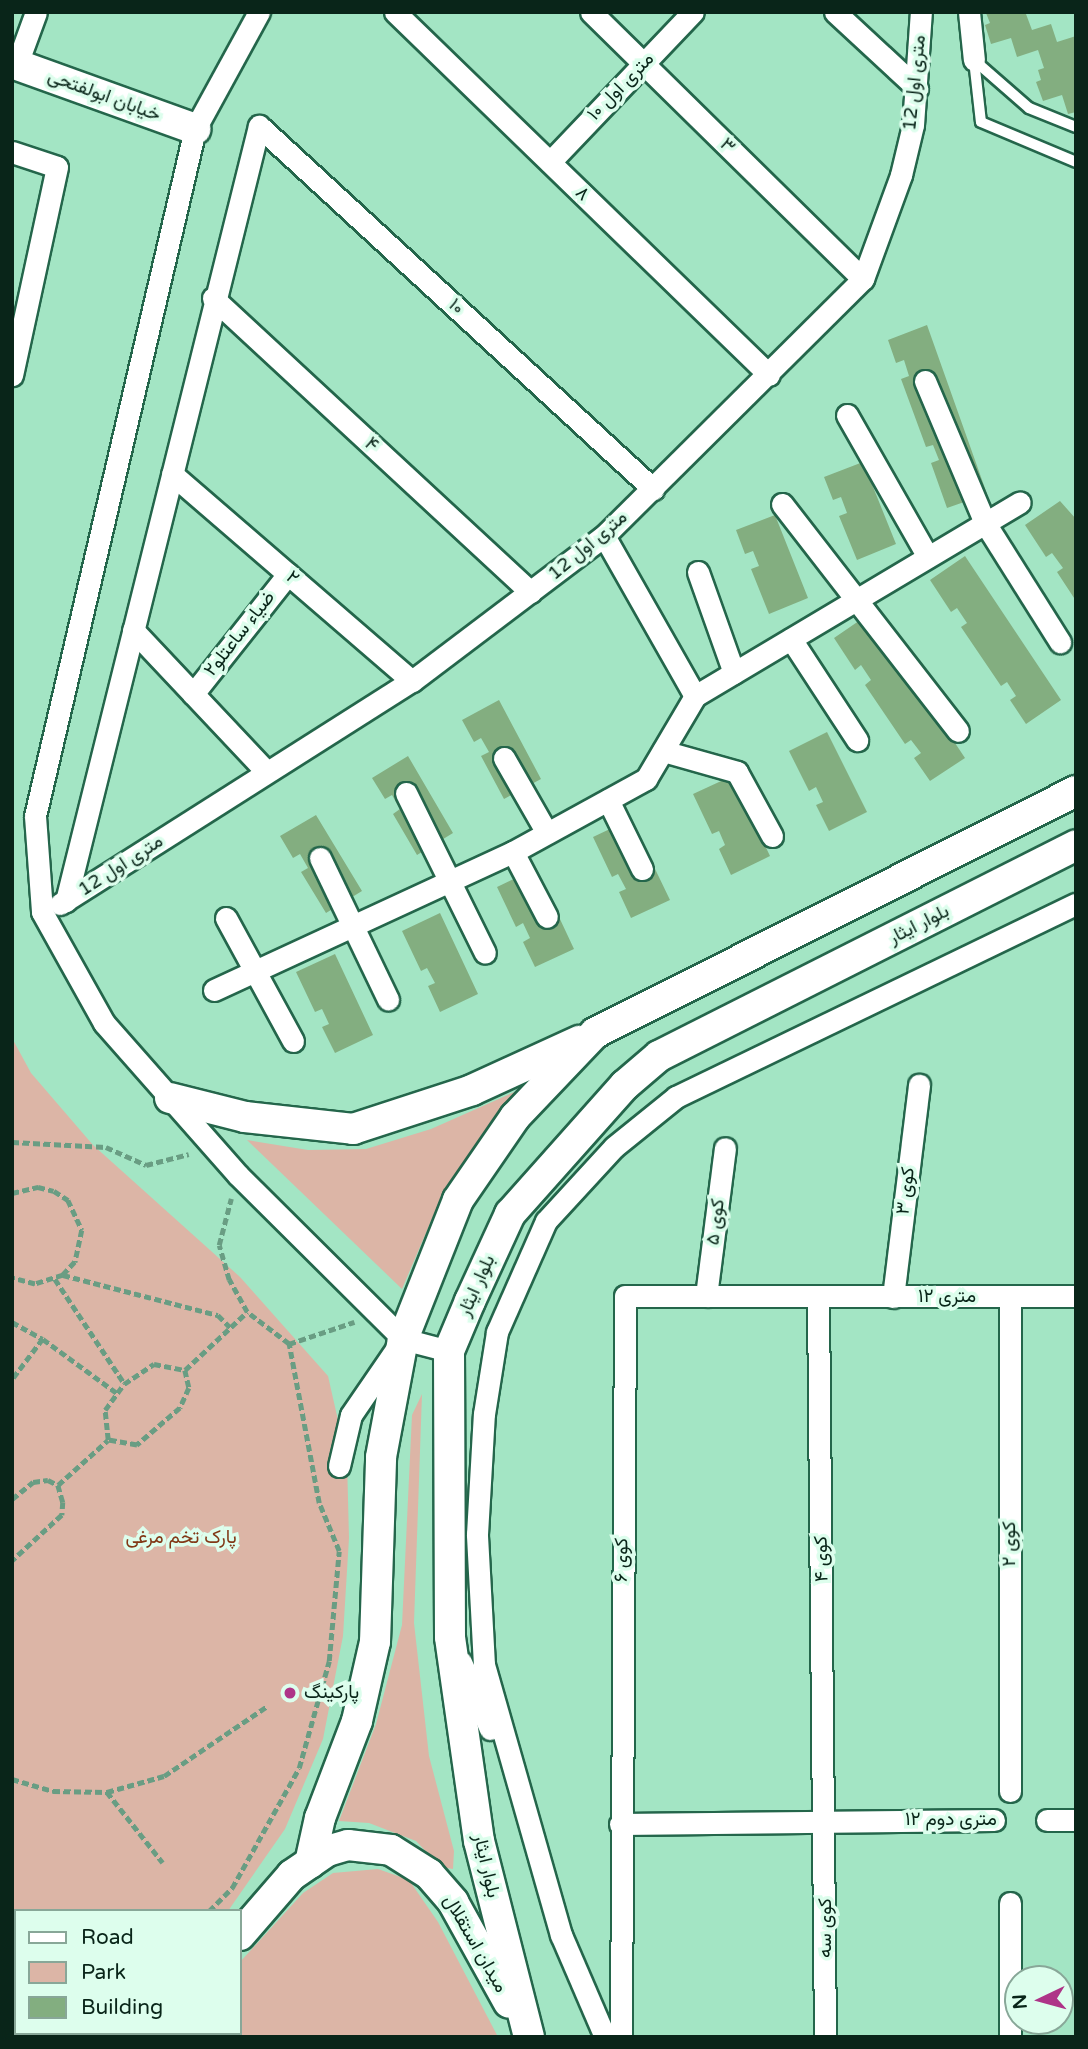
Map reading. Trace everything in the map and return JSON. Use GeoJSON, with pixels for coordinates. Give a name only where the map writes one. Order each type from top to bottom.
{"type":"FeatureCollection","features":[{"type":"Feature","properties":{"kind":"main road","name":"خیابان ابولفتحی"},"geometry":{"type":"LineString","coordinates":[[15,64],[195,129]]}},
{"type":"Feature","properties":{"kind":"main road"},"geometry":{"type":"LineString","coordinates":[[170,1098],[245,1117],[353,1129],[472,1090],[595,1033],[1076,792]]}},
{"type":"Feature","properties":{"kind":"main road","name":"بلوار ایثار"},"geometry":{"type":"LineString","coordinates":[[528,2037],[479,1841],[450,1637],[449,1350],[510,1214],[625,1085],[659,1056],[1076,845]]}},
{"type":"Feature","properties":{"kind":"main road"},"geometry":{"type":"LineString","coordinates":[[310,1863],[320,1818],[357,1721],[375,1642],[382,1457],[403,1339],[458,1200],[515,1117],[595,1033]]}},
{"type":"Feature","properties":{"kind":"main road","name":"میدان استقلال"},"geometry":{"type":"LineString","coordinates":[[242,1933],[292,1875],[327,1851],[370,1846],[391,1850],[429,1874],[453,1902],[528,2037]]}},
{"type":"Feature","properties":{"kind":"main road"},"geometry":{"type":"LineString","coordinates":[[139,2037],[151,2035]]}},
{"type":"Feature","properties":{"kind":"street"},"geometry":{"type":"LineString","coordinates":[[15,64],[36,12]]}},
{"type":"Feature","properties":{"kind":"street"},"geometry":{"type":"LineString","coordinates":[[259,12],[195,129],[35,816],[42,912],[104,1023],[216,1146],[237,1175],[403,1339],[449,1350]]}},
{"type":"Feature","properties":{"kind":"street","name":"۸"},"geometry":{"type":"LineString","coordinates":[[395,12],[769,375]]}},
{"type":"Feature","properties":{"kind":"street","name":"۳"},"geometry":{"type":"LineString","coordinates":[[591,12],[863,279]]}},
{"type":"Feature","properties":{"kind":"street","name":"۱۰ متری اول"},"geometry":{"type":"LineString","coordinates":[[550,162],[693,12]]}},
{"type":"Feature","properties":{"kind":"street"},"geometry":{"type":"LineString","coordinates":[[835,12],[917,88]]}},
{"type":"Feature","properties":{"kind":"street","name":"12 متری اول"},"geometry":{"type":"LineString","coordinates":[[42,912],[66,901],[266,771],[412,681],[604,536],[863,279],[901,174],[917,88],[921,12]]}},
{"type":"Feature","properties":{"kind":"street"},"geometry":{"type":"LineString","coordinates":[[969,12],[974,60]]}},
{"type":"Feature","properties":{"kind":"street","name":"۱۰"},"geometry":{"type":"LineString","coordinates":[[213,298],[259,126],[653,489]]}},
{"type":"Feature","properties":{"kind":"street"},"geometry":{"type":"LineString","coordinates":[[12,152],[57,167],[12,375]]}},
{"type":"Feature","properties":{"kind":"street"},"geometry":{"type":"LineString","coordinates":[[66,901],[213,298]]}},
{"type":"Feature","properties":{"kind":"street","name":"۴"},"geometry":{"type":"LineString","coordinates":[[213,298],[531,592]]}},
{"type":"Feature","properties":{"kind":"street"},"geometry":{"type":"LineString","coordinates":[[925,381],[985,523],[1060,642]]}},
{"type":"Feature","properties":{"kind":"street"},"geometry":{"type":"LineString","coordinates":[[847,415],[928,557]]}},
{"type":"Feature","properties":{"kind":"street","name":"۲"},"geometry":{"type":"LineString","coordinates":[[172,474],[412,681]]}},
{"type":"Feature","properties":{"kind":"street"},"geometry":{"type":"LineString","coordinates":[[214,990],[513,852],[646,779],[695,696],[1020,502]]}},
{"type":"Feature","properties":{"kind":"street"},"geometry":{"type":"LineString","coordinates":[[782,505],[958,731]]}},
{"type":"Feature","properties":{"kind":"street"},"geometry":{"type":"LineString","coordinates":[[604,536],[695,696]]}},
{"type":"Feature","properties":{"kind":"street"},"geometry":{"type":"LineString","coordinates":[[698,572],[734,673]]}},
{"type":"Feature","properties":{"kind":"street","name":"ضیاء ساعتلو۲"},"geometry":{"type":"LineString","coordinates":[[193,694],[288,574]]}},
{"type":"Feature","properties":{"kind":"street"},"geometry":{"type":"LineString","coordinates":[[134,630],[266,771]]}},
{"type":"Feature","properties":{"kind":"street"},"geometry":{"type":"LineString","coordinates":[[790,639],[857,740]]}},
{"type":"Feature","properties":{"kind":"street"},"geometry":{"type":"LineString","coordinates":[[663,751],[737,772],[772,836]]}},
{"type":"Feature","properties":{"kind":"street"},"geometry":{"type":"LineString","coordinates":[[504,758],[547,833]]}},
{"type":"Feature","properties":{"kind":"street"},"geometry":{"type":"LineString","coordinates":[[406,793],[485,953]]}},
{"type":"Feature","properties":{"kind":"street"},"geometry":{"type":"LineString","coordinates":[[608,800],[642,869]]}},
{"type":"Feature","properties":{"kind":"street"},"geometry":{"type":"LineString","coordinates":[[513,852],[547,917]]}},
{"type":"Feature","properties":{"kind":"street"},"geometry":{"type":"LineString","coordinates":[[320,858],[388,999]]}},
{"type":"Feature","properties":{"kind":"street"},"geometry":{"type":"LineString","coordinates":[[605,2037],[561,1935],[516,1788],[484,1665],[477,1534],[484,1414],[497,1332],[546,1221],[614,1147],[676,1097],[1076,904]]}},
{"type":"Feature","properties":{"kind":"street"},"geometry":{"type":"LineString","coordinates":[[226,918],[293,1041]]}},
{"type":"Feature","properties":{"kind":"street","name":"کوی ۳"},"geometry":{"type":"LineString","coordinates":[[893,1297],[919,1084]]}},
{"type":"Feature","properties":{"kind":"street","name":"کوی ۵"},"geometry":{"type":"LineString","coordinates":[[706,1296],[725,1148]]}},
{"type":"Feature","properties":{"kind":"street","name":"۱۲ متری"},"geometry":{"type":"LineString","coordinates":[[625,1296],[1076,1296]]}},
{"type":"Feature","properties":{"kind":"street","name":"کوی ۶"},"geometry":{"type":"LineString","coordinates":[[621,2037],[620,1824],[625,1296]]}},
{"type":"Feature","properties":{"kind":"street","name":"کوی ۲"},"geometry":{"type":"LineString","coordinates":[[1010,1296],[1010,1791]]}},
{"type":"Feature","properties":{"kind":"street","name":"کوی ۴"},"geometry":{"type":"LineString","coordinates":[[818,1298],[826,1820]]}},
{"type":"Feature","properties":{"kind":"street"},"geometry":{"type":"LineString","coordinates":[[339,1466],[351,1415],[403,1339]]}},
{"type":"Feature","properties":{"kind":"street"},"geometry":{"type":"LineString","coordinates":[[450,1637],[516,1788]]}},
{"type":"Feature","properties":{"kind":"street","name":"کوی سه"},"geometry":{"type":"LineString","coordinates":[[825,2037],[826,1820]]}},
{"type":"Feature","properties":{"kind":"street","name":"۱۲ متری دوم"},"geometry":{"type":"LineString","coordinates":[[620,1824],[994,1820]]}},
{"type":"Feature","properties":{"kind":"street"},"geometry":{"type":"LineString","coordinates":[[1047,1820],[1076,1820]]}},
{"type":"Feature","properties":{"kind":"street"},"geometry":{"type":"LineString","coordinates":[[1010,1903],[1010,2037]]}},
{"type":"Feature","properties":{"kind":"lane"},"geometry":{"type":"LineString","coordinates":[[974,60],[1029,108],[1076,127]]}},
{"type":"Feature","properties":{"kind":"lane"},"geometry":{"type":"LineString","coordinates":[[974,60],[981,122],[1076,162]]}},
{"type":"Feature","properties":{"kind":"path"},"geometry":{"type":"LineString","coordinates":[[12,1142],[106,1147],[146,1165],[216,1146]]}},
{"type":"Feature","properties":{"kind":"path"},"geometry":{"type":"LineString","coordinates":[[211,1909],[232,1888],[299,1768],[329,1661],[339,1551],[319,1503],[289,1344],[247,1312],[229,1280],[219,1245],[237,1175]]}},
{"type":"Feature","properties":{"kind":"path"},"geometry":{"type":"LineString","coordinates":[[12,1193],[38,1187],[54,1191],[78,1214],[81,1247],[63,1275],[55,1279],[35,1284],[12,1278]]}},
{"type":"Feature","properties":{"kind":"path"},"geometry":{"type":"LineString","coordinates":[[63,1275],[218,1315],[231,1328]]}},
{"type":"Feature","properties":{"kind":"path"},"geometry":{"type":"LineString","coordinates":[[55,1279],[124,1384]]}},
{"type":"Feature","properties":{"kind":"path"},"geometry":{"type":"LineString","coordinates":[[185,1370],[247,1312]]}},
{"type":"Feature","properties":{"kind":"path"},"geometry":{"type":"LineString","coordinates":[[289,1344],[375,1314]]}},
{"type":"Feature","properties":{"kind":"path"},"geometry":{"type":"LineString","coordinates":[[12,1322],[43,1339],[117,1393]]}},
{"type":"Feature","properties":{"kind":"path"},"geometry":{"type":"LineString","coordinates":[[12,1380],[43,1339]]}},
{"type":"Feature","properties":{"kind":"path"},"geometry":{"type":"LineString","coordinates":[[108,1440],[105,1410],[124,1384],[154,1364],[185,1370]]}},
{"type":"Feature","properties":{"kind":"path"},"geometry":{"type":"LineString","coordinates":[[108,1440],[137,1445],[180,1408],[189,1388],[185,1370]]}},
{"type":"Feature","properties":{"kind":"path"},"geometry":{"type":"LineString","coordinates":[[58,1485],[108,1440]]}},
{"type":"Feature","properties":{"kind":"path"},"geometry":{"type":"LineString","coordinates":[[12,1499],[33,1482],[48,1480],[58,1485]]}},
{"type":"Feature","properties":{"kind":"path"},"geometry":{"type":"LineString","coordinates":[[12,1562],[62,1515],[58,1485]]}},
{"type":"Feature","properties":{"kind":"path"},"geometry":{"type":"LineString","coordinates":[[12,1779],[53,1791],[107,1792],[164,1776],[266,1707]]}},
{"type":"Feature","properties":{"kind":"path"},"geometry":{"type":"LineString","coordinates":[[107,1792],[163,1863]]}},
{"type":"Feature","properties":{"kind":"green space","name":"پارک تخم مرغی"},"geometry":{"type":"Polygon","coordinates":[[[12,1038],[31,1073],[93,1145],[240,1277],[328,1376],[347,1460],[349,1538],[343,1636],[323,1739],[285,1829],[229,1909],[14,1909],[14,2035],[19,2035],[14,2037],[12,1038]]]}},
{"type":"Feature","properties":{"kind":"green space"},"geometry":{"type":"Polygon","coordinates":[[[528,1086],[484,1135],[440,1200],[402,1289],[247,1140],[308,1150],[366,1149],[431,1129],[528,1086]]]}},
{"type":"Feature","properties":{"kind":"green space"},"geometry":{"type":"Polygon","coordinates":[[[422,1394],[414,1623],[429,1756],[454,1851],[453,1869],[441,1867],[416,1841],[369,1823],[339,1821],[376,1724],[402,1625],[412,1415],[422,1394]]]}},
{"type":"Feature","properties":{"kind":"green space"},"geometry":{"type":"Polygon","coordinates":[[[378,1869],[409,1880],[438,1922],[498,2037],[172,2037],[242,2035],[242,1960],[303,1893],[333,1873],[378,1869]]]}},
{"type":"Feature","properties":{"kind":"building"},"geometry":{"type":"Polygon","coordinates":[[[1031,12],[1026,14],[1032,30],[1051,24],[1057,42],[1076,36],[1076,112],[1068,114],[1062,95],[1043,101],[1036,82],[1041,80],[1038,70],[1044,68],[1038,50],[1017,57],[1011,38],[991,44],[985,25],[990,23],[986,13],[1031,12]]]}},
{"type":"Feature","properties":{"kind":"building"},"geometry":{"type":"Polygon","coordinates":[[[927,325],[987,494],[947,508],[931,463],[939,460],[933,445],[926,447],[901,379],[909,376],[904,360],[896,363],[888,340],[927,325]]]}},
{"type":"Feature","properties":{"kind":"building"},"geometry":{"type":"Polygon","coordinates":[[[863,462],[896,544],[857,560],[839,516],[847,513],[841,497],[833,500],[824,477],[863,462]]]}},
{"type":"Feature","properties":{"kind":"building"},"geometry":{"type":"Polygon","coordinates":[[[1060,501],[1076,519],[1076,601],[1057,572],[1063,568],[1052,553],[1046,557],[1025,525],[1060,501]]]}},
{"type":"Feature","properties":{"kind":"building"},"geometry":{"type":"Polygon","coordinates":[[[775,515],[808,598],[769,614],[751,569],[759,566],[753,551],[745,554],[736,530],[775,515]]]}},
{"type":"Feature","properties":{"kind":"building"},"geometry":{"type":"Polygon","coordinates":[[[965,556],[1061,700],[1026,724],[1010,700],[1016,696],[1007,682],[1001,686],[961,627],[967,623],[957,608],[951,612],[930,580],[965,556]]]}},
{"type":"Feature","properties":{"kind":"building"},"geometry":{"type":"Polygon","coordinates":[[[869,614],[965,758],[930,781],[914,758],[921,753],[911,740],[905,744],[865,685],[871,680],[861,665],[855,670],[834,638],[869,614]]]}},
{"type":"Feature","properties":{"kind":"building"},"geometry":{"type":"Polygon","coordinates":[[[499,700],[541,779],[504,799],[481,756],[489,752],[481,738],[474,742],[462,720],[499,700]]]}},
{"type":"Feature","properties":{"kind":"building"},"geometry":{"type":"Polygon","coordinates":[[[827,732],[867,812],[829,831],[816,805],[823,802],[816,787],[809,791],[789,751],[827,732]]]}},
{"type":"Feature","properties":{"kind":"building"},"geometry":{"type":"Polygon","coordinates":[[[408,756],[453,833],[417,855],[393,814],[400,809],[392,795],[385,799],[372,778],[408,756]]]}},
{"type":"Feature","properties":{"kind":"building"},"geometry":{"type":"Polygon","coordinates":[[[732,776],[770,856],[731,875],[719,849],[725,845],[719,831],[712,834],[693,794],[732,776]]]}},
{"type":"Feature","properties":{"kind":"building"},"geometry":{"type":"Polygon","coordinates":[[[316,815],[362,891],[326,913],[301,872],[308,868],[300,854],[293,858],[280,836],[316,815]]]}},
{"type":"Feature","properties":{"kind":"building"},"geometry":{"type":"Polygon","coordinates":[[[631,819],[670,900],[631,918],[619,892],[626,889],[618,874],[612,877],[593,837],[631,819]]]}},
{"type":"Feature","properties":{"kind":"building"},"geometry":{"type":"Polygon","coordinates":[[[536,868],[574,949],[535,967],[523,942],[530,938],[523,923],[516,927],[497,887],[536,868]]]}},
{"type":"Feature","properties":{"kind":"building"},"geometry":{"type":"Polygon","coordinates":[[[440,913],[478,994],[440,1012],[428,986],[435,983],[427,968],[421,971],[402,931],[440,913]]]}},
{"type":"Feature","properties":{"kind":"building"},"geometry":{"type":"Polygon","coordinates":[[[335,954],[373,1035],[335,1053],[322,1027],[329,1024],[322,1009],[315,1012],[296,972],[335,954]]]}},
{"type":"Feature","properties":{"kind":"place","name":"پارکینگ"},"geometry":{"type":"Point","coordinates":[290,1693]}}]}
